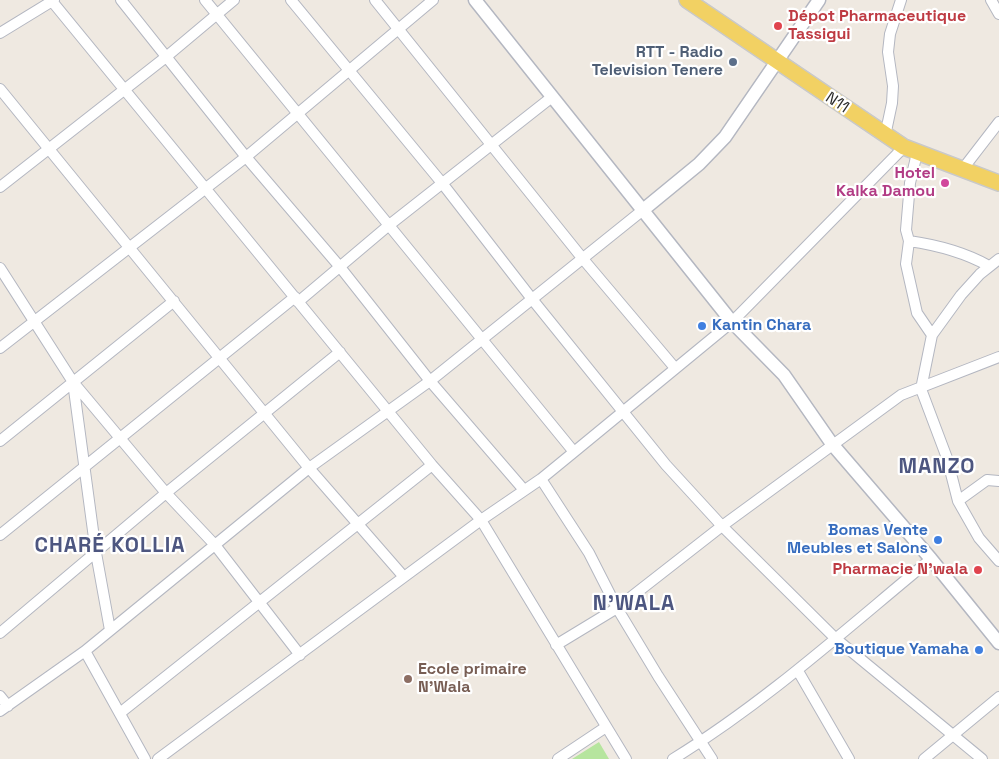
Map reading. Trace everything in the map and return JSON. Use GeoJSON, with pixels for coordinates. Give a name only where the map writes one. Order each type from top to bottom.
{"type":"FeatureCollection","features":[{"type":"Feature","properties":{"kind":"main road","name":"N11"},"geometry":{"type":"LineString","coordinates":[[687,0],[776,63],[885,136],[911,150],[999,183]]}},
{"type":"Feature","properties":{"kind":"street"},"geometry":{"type":"LineString","coordinates":[[121,0],[246,158],[340,267],[430,380],[524,490]]}},
{"type":"Feature","properties":{"kind":"street"},"geometry":{"type":"LineString","coordinates":[[205,0],[574,452]]}},
{"type":"Feature","properties":{"kind":"street"},"geometry":{"type":"LineString","coordinates":[[0,187],[166,57],[234,0]]}},
{"type":"Feature","properties":{"kind":"street"},"geometry":{"type":"LineString","coordinates":[[291,0],[442,183],[532,299],[666,465],[722,526],[836,638],[982,759]]}},
{"type":"Feature","properties":{"kind":"street"},"geometry":{"type":"LineString","coordinates":[[375,0],[583,259],[675,368]]}},
{"type":"Feature","properties":{"kind":"street"},"geometry":{"type":"LineString","coordinates":[[0,348],[246,158],[432,0]]}},
{"type":"Feature","properties":{"kind":"street"},"geometry":{"type":"LineString","coordinates":[[475,0],[732,322],[784,375],[832,444],[931,559],[999,643]]}},
{"type":"Feature","properties":{"kind":"street"},"geometry":{"type":"LineString","coordinates":[[0,696],[4,709],[85,651],[309,468],[430,380],[699,164],[726,138],[819,0]]}},
{"type":"Feature","properties":{"kind":"street"},"geometry":{"type":"LineString","coordinates":[[885,136],[892,94],[888,52],[890,34],[901,0]]}},
{"type":"Feature","properties":{"kind":"street"},"geometry":{"type":"LineString","coordinates":[[990,0],[999,14]]}},
{"type":"Feature","properties":{"kind":"street"},"geometry":{"type":"LineString","coordinates":[[0,33],[53,1],[432,465],[481,520],[626,759]]}},
{"type":"Feature","properties":{"kind":"street"},"geometry":{"type":"LineString","coordinates":[[0,89],[309,468],[359,523],[404,577]]}},
{"type":"Feature","properties":{"kind":"street"},"geometry":{"type":"LineString","coordinates":[[0,535],[219,359],[340,267],[388,226],[552,97]]}},
{"type":"Feature","properties":{"kind":"street"},"geometry":{"type":"LineString","coordinates":[[962,170],[999,122]]}},
{"type":"Feature","properties":{"kind":"street"},"geometry":{"type":"LineString","coordinates":[[911,150],[906,230],[909,241],[906,264],[917,313],[932,334]]}},
{"type":"Feature","properties":{"kind":"street"},"geometry":{"type":"LineString","coordinates":[[158,759],[481,520],[541,480],[623,410],[732,322],[911,150]]}},
{"type":"Feature","properties":{"kind":"street"},"geometry":{"type":"LineString","coordinates":[[909,241],[964,254],[989,266]]}},
{"type":"Feature","properties":{"kind":"street"},"geometry":{"type":"LineString","coordinates":[[999,259],[989,266],[962,294],[932,334],[921,388],[947,458],[958,501],[979,538],[999,561]]}},
{"type":"Feature","properties":{"kind":"street"},"geometry":{"type":"LineString","coordinates":[[0,268],[72,382],[122,438],[166,492],[215,545],[300,655]]}},
{"type":"Feature","properties":{"kind":"street"},"geometry":{"type":"LineString","coordinates":[[0,441],[174,301]]}},
{"type":"Feature","properties":{"kind":"street"},"geometry":{"type":"LineString","coordinates":[[0,633],[166,492],[340,352]]}},
{"type":"Feature","properties":{"kind":"street"},"geometry":{"type":"LineString","coordinates":[[556,645],[617,608],[722,526],[901,395],[999,357]]}},
{"type":"Feature","properties":{"kind":"street"},"geometry":{"type":"LineString","coordinates":[[72,382],[96,553],[110,630]]}},
{"type":"Feature","properties":{"kind":"street"},"geometry":{"type":"LineString","coordinates":[[120,713],[432,465]]}},
{"type":"Feature","properties":{"kind":"street"},"geometry":{"type":"LineString","coordinates":[[541,480],[589,554],[617,608],[658,676],[712,759]]}},
{"type":"Feature","properties":{"kind":"street"},"geometry":{"type":"LineString","coordinates":[[958,501],[987,480],[999,480]]}},
{"type":"Feature","properties":{"kind":"street"},"geometry":{"type":"LineString","coordinates":[[674,759],[702,741],[798,671],[931,559]]}},
{"type":"Feature","properties":{"kind":"street"},"geometry":{"type":"LineString","coordinates":[[85,651],[146,759]]}},
{"type":"Feature","properties":{"kind":"street"},"geometry":{"type":"LineString","coordinates":[[798,671],[850,759]]}},
{"type":"Feature","properties":{"kind":"street"},"geometry":{"type":"LineString","coordinates":[[924,759],[999,697]]}},
{"type":"Feature","properties":{"kind":"street"},"geometry":{"type":"LineString","coordinates":[[558,759],[606,727]]}},
{"type":"Feature","properties":{"kind":"green space"},"geometry":{"type":"Polygon","coordinates":[[[599,742],[609,759],[572,759],[599,742]]]}},
{"type":"Feature","properties":{"kind":"place","name":"Dépot Pharmaceutique Tassigui"},"geometry":{"type":"Point","coordinates":[778,26]}},
{"type":"Feature","properties":{"kind":"place","name":"RTT - Radio Television Tenere"},"geometry":{"type":"Point","coordinates":[733,62]}},
{"type":"Feature","properties":{"kind":"place","name":"Hotel Kalka Damou"},"geometry":{"type":"Point","coordinates":[945,183]}},
{"type":"Feature","properties":{"kind":"place","name":"Kantin Chara"},"geometry":{"type":"Point","coordinates":[702,326]}},
{"type":"Feature","properties":{"kind":"place","name":"Bomas Vente Meubles et Salons"},"geometry":{"type":"Point","coordinates":[938,540]}},
{"type":"Feature","properties":{"kind":"place","name":"Pharmacie N'wala"},"geometry":{"type":"Point","coordinates":[978,570]}},
{"type":"Feature","properties":{"kind":"place","name":"Boutique Yamaha"},"geometry":{"type":"Point","coordinates":[979,650]}},
{"type":"Feature","properties":{"kind":"place","name":"Ecole primaire N'Wala"},"geometry":{"type":"Point","coordinates":[408,679]}},
{"type":"Feature","properties":{"kind":"district","name":"MANZO"},"geometry":{"type":"Point","coordinates":[937,467]}},
{"type":"Feature","properties":{"kind":"district","name":"CHARÉ KOLLIA"},"geometry":{"type":"Point","coordinates":[110,546]}},
{"type":"Feature","properties":{"kind":"district","name":"N’WALA"},"geometry":{"type":"Point","coordinates":[634,604]}}]}
